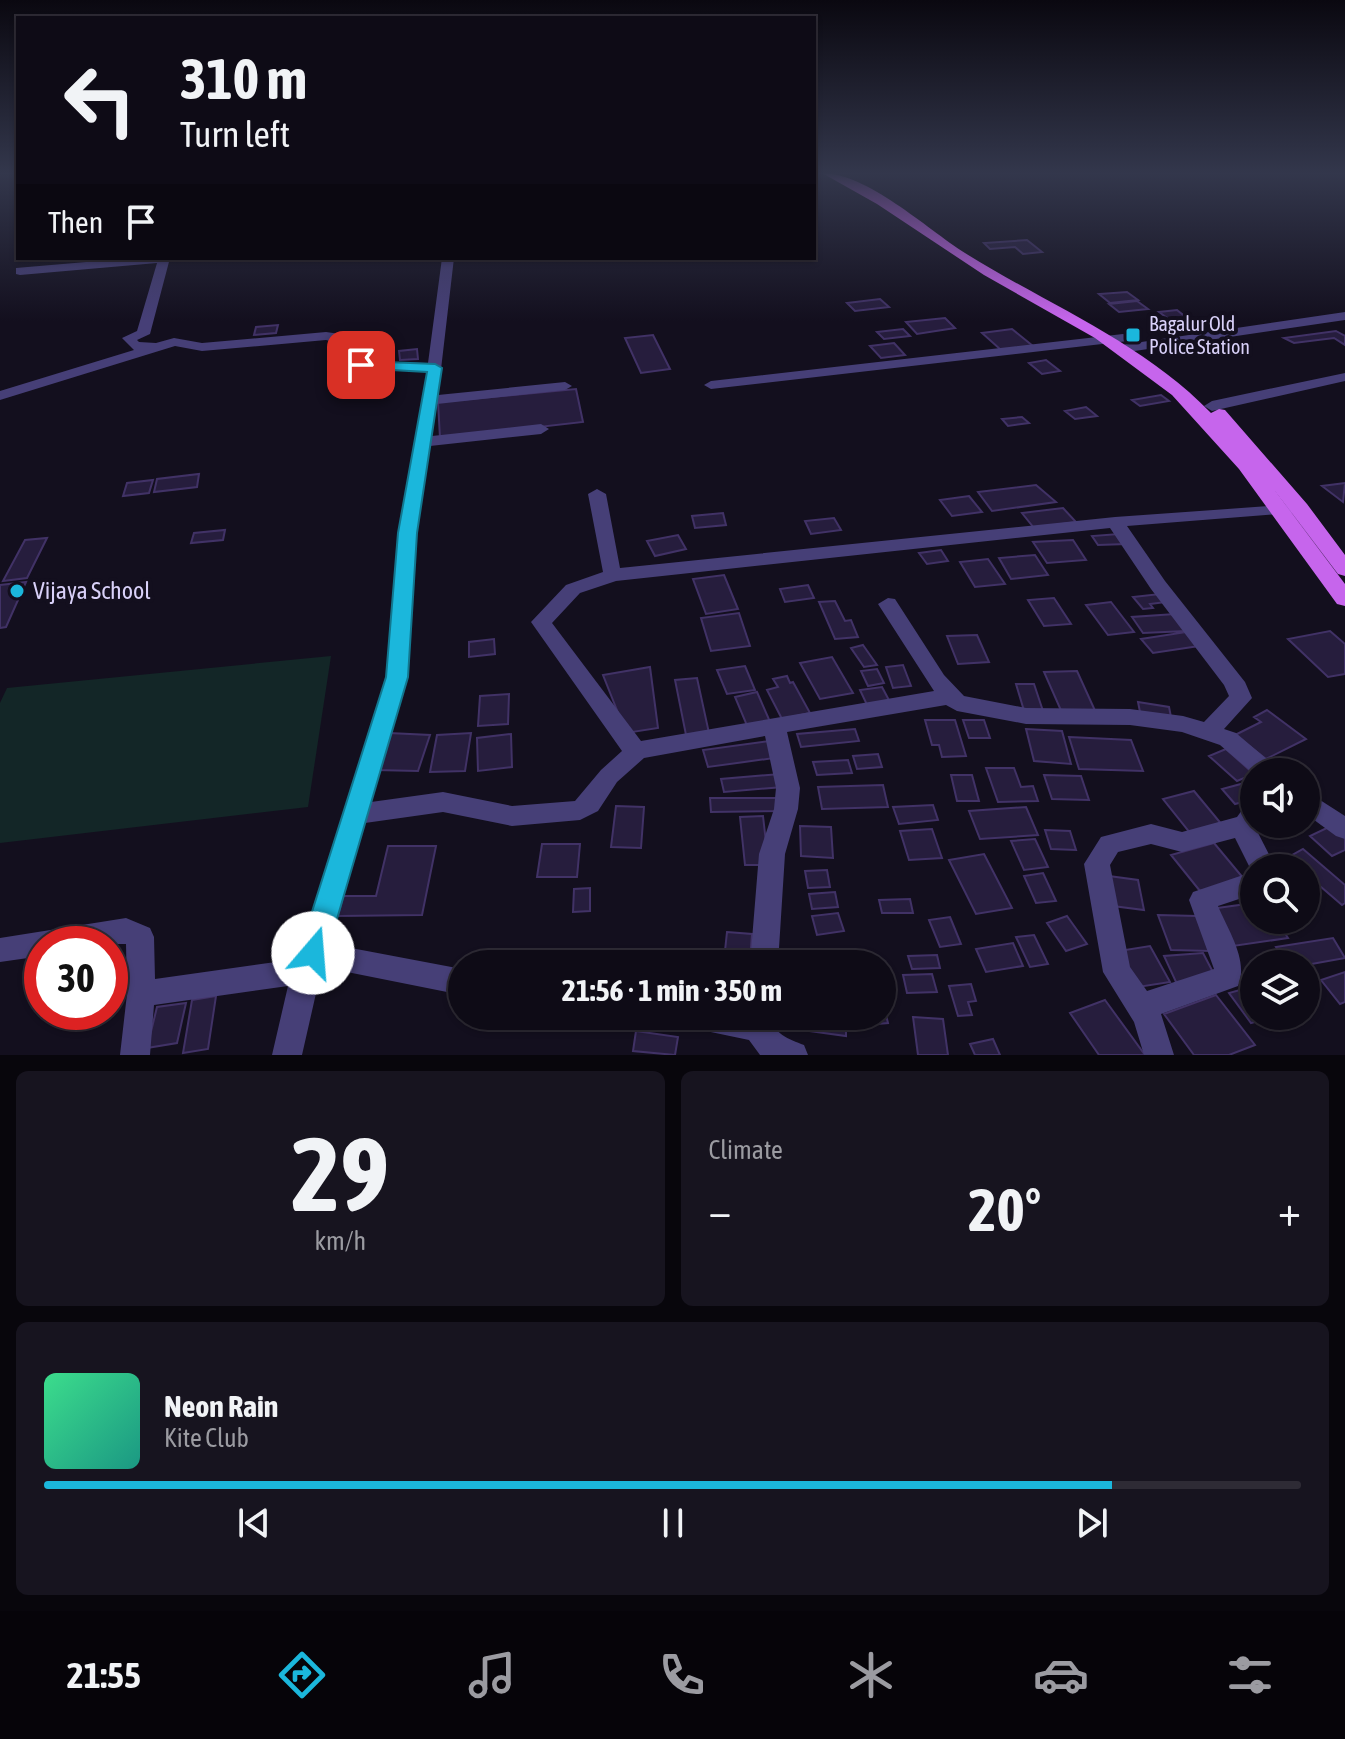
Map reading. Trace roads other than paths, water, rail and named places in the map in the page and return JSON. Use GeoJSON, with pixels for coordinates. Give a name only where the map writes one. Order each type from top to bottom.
{"type":"FeatureCollection","features":[{"type":"Feature","properties":{"kind":"main road"},"geometry":{"type":"LineString","coordinates":[[915,222],[960,255],[1171,370],[1212,406],[1300,508],[1345,569]]}},
{"type":"Feature","properties":{"kind":"main road"},"geometry":{"type":"LineString","coordinates":[[929,222],[985,263],[1122,344],[1179,391],[1212,425],[1345,599]]}},
{"type":"Feature","properties":{"kind":"street"},"geometry":{"type":"LineString","coordinates":[[20,271],[152,260]]}},
{"type":"Feature","properties":{"kind":"street"},"geometry":{"type":"LineString","coordinates":[[157,347],[135,346],[129,338],[143,334],[164,260]]}},
{"type":"Feature","properties":{"kind":"street"},"geometry":{"type":"LineString","coordinates":[[287,1055],[310,962],[397,677],[408,533],[435,368],[448,260]]}},
{"type":"Feature","properties":{"kind":"street"},"geometry":{"type":"LineString","coordinates":[[711,385],[1122,344],[1345,316]]}},
{"type":"Feature","properties":{"kind":"street"},"geometry":{"type":"LineString","coordinates":[[0,396],[174,342],[202,347],[326,336],[342,338],[350,343],[355,359],[361,365],[435,368]]}},
{"type":"Feature","properties":{"kind":"street"},"geometry":{"type":"LineString","coordinates":[[1212,406],[1345,377]]}},
{"type":"Feature","properties":{"kind":"street"},"geometry":{"type":"LineString","coordinates":[[430,400],[565,386]]}},
{"type":"Feature","properties":{"kind":"street"},"geometry":{"type":"LineString","coordinates":[[423,442],[541,429]]}},
{"type":"Feature","properties":{"kind":"street"},"geometry":{"type":"LineString","coordinates":[[597,494],[609,565],[614,575]]}},
{"type":"Feature","properties":{"kind":"street"},"geometry":{"type":"LineString","coordinates":[[636,752],[541,622],[573,589],[614,575],[1115,522],[1300,508]]}},
{"type":"Feature","properties":{"kind":"street"},"geometry":{"type":"LineString","coordinates":[[1115,522],[1158,585],[1234,682],[1241,698],[1209,731]]}},
{"type":"Feature","properties":{"kind":"street"},"geometry":{"type":"LineString","coordinates":[[888,604],[948,697],[970,707],[1026,716],[1130,717],[1183,724],[1228,739],[1250,758]]}},
{"type":"Feature","properties":{"kind":"street"},"geometry":{"type":"LineString","coordinates":[[356,814],[443,802],[512,816],[567,813],[589,804],[609,776],[636,752],[653,746],[948,697]]}},
{"type":"Feature","properties":{"kind":"street"},"geometry":{"type":"LineString","coordinates":[[765,950],[772,854],[786,809],[788,788],[775,728]]}},
{"type":"Feature","properties":{"kind":"street"},"geometry":{"type":"LineString","coordinates":[[1320,810],[1343,825]]}},
{"type":"Feature","properties":{"kind":"street"},"geometry":{"type":"LineString","coordinates":[[1159,1055],[1141,1007],[1117,972],[1097,864],[1110,844],[1151,834],[1182,842],[1240,823]]}},
{"type":"Feature","properties":{"kind":"street"},"geometry":{"type":"LineString","coordinates":[[1141,1007],[1228,977],[1228,964],[1202,900],[1240,888]]}},
{"type":"Feature","properties":{"kind":"street"},"geometry":{"type":"LineString","coordinates":[[0,950],[126,930],[140,937],[141,994],[135,1055]]}},
{"type":"Feature","properties":{"kind":"street"},"geometry":{"type":"LineString","coordinates":[[141,994],[310,962],[448,980]]}},
{"type":"Feature","properties":{"kind":"street"},"geometry":{"type":"LineString","coordinates":[[763,1030],[771,1046],[793,1055]]}},
{"type":"Feature","properties":{"kind":"place","name":"Bagalur Old Police Station"},"geometry":{"type":"Point","coordinates":[1133,335]}},
{"type":"Feature","properties":{"kind":"place","name":"Vijaya School"},"geometry":{"type":"Point","coordinates":[17,591]}}]}
